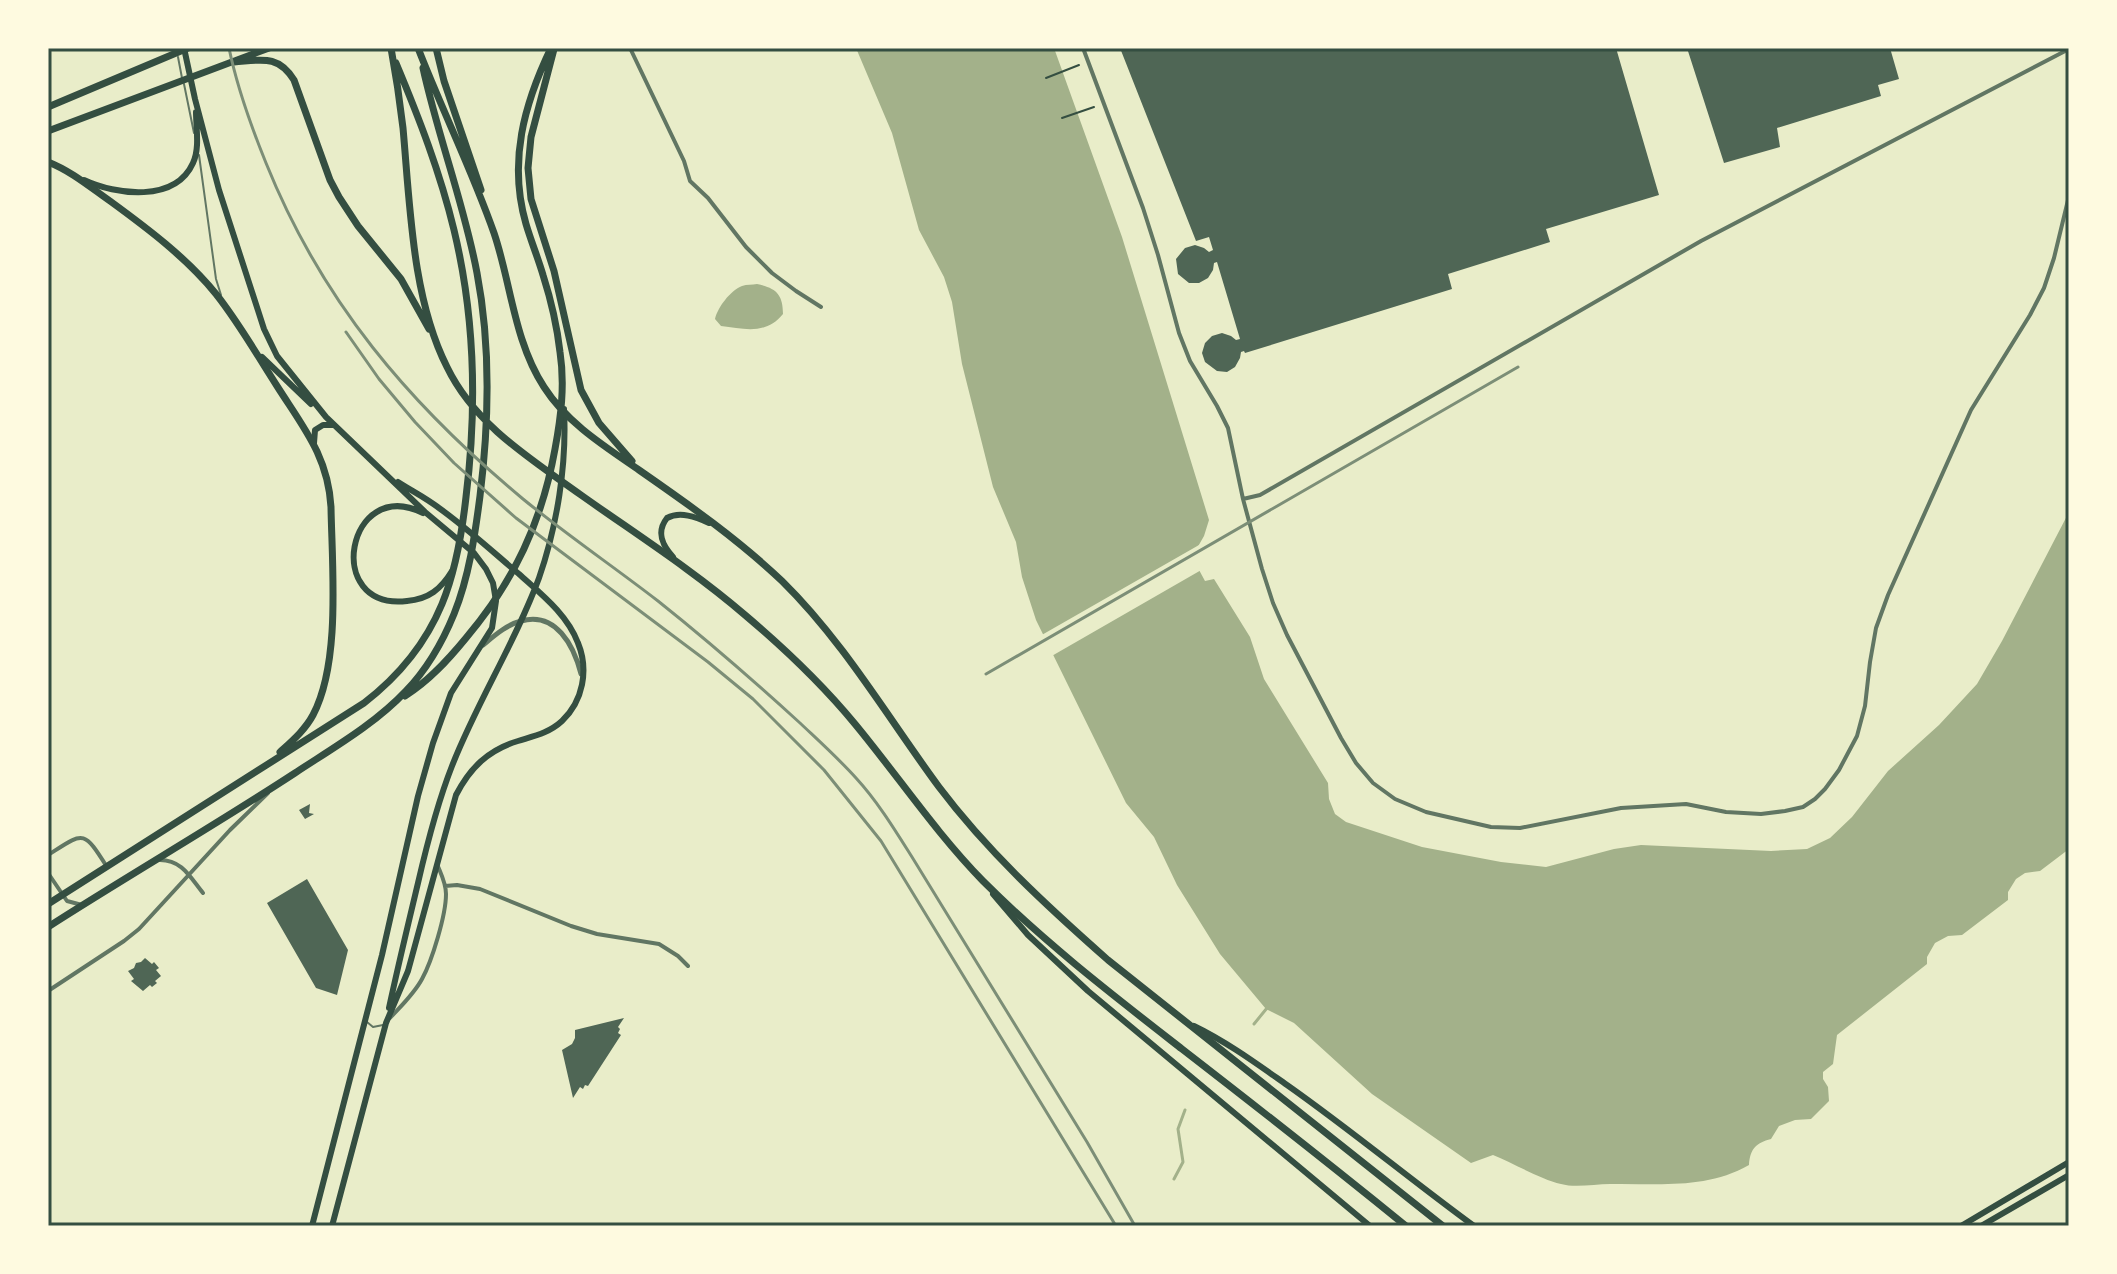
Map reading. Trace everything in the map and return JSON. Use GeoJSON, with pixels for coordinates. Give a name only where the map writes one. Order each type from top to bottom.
{"type":"FeatureCollection","features":[{"type":"Feature","properties":{"kind":"main road"},"geometry":{"type":"LineString","coordinates":[[48,107],[186,48],[195,99],[219,190],[264,329],[284,366],[326,417]]}},
{"type":"Feature","properties":{"kind":"main road"},"geometry":{"type":"LineString","coordinates":[[48,131],[269,48]]}},
{"type":"Feature","properties":{"kind":"main road"},"geometry":{"type":"LineString","coordinates":[[418,48],[494,234]]}},
{"type":"Feature","properties":{"kind":"main road"},"geometry":{"type":"LineString","coordinates":[[389,706],[419,675],[455,612],[473,546],[486,434],[484,317],[475,261],[434,118],[418,48]]}},
{"type":"Feature","properties":{"kind":"main road"},"geometry":{"type":"LineString","coordinates":[[436,48],[494,234],[520,334],[544,387],[561,409],[581,429],[716,526],[761,563],[815,617],[942,790],[1002,860],[1078,933],[1443,1226]]}},
{"type":"Feature","properties":{"kind":"main road"},"geometry":{"type":"LineString","coordinates":[[553,48],[531,137],[528,168],[531,199],[554,271],[581,390],[599,423],[642,472]]}},
{"type":"Feature","properties":{"kind":"main road"},"geometry":{"type":"LineString","coordinates":[[332,1226],[386,1023],[435,814],[452,766],[487,687],[527,607],[548,547],[556,510],[565,428],[561,355],[551,302],[521,205],[517,170],[527,107],[542,67],[553,48]]}},
{"type":"Feature","properties":{"kind":"main road"},"geometry":{"type":"LineString","coordinates":[[391,50],[403,127],[415,254],[441,354]]}},
{"type":"Feature","properties":{"kind":"main road"},"geometry":{"type":"LineString","coordinates":[[48,904],[364,703],[400,672],[416,652],[443,602],[459,543],[469,471],[472,364],[469,314],[455,232],[440,175],[391,50]]}},
{"type":"Feature","properties":{"kind":"main road"},"geometry":{"type":"LineString","coordinates":[[234,62],[273,61],[290,74],[330,180],[347,211],[401,279],[461,390],[504,439],[744,613],[819,683],[852,720],[925,814],[1028,935],[1088,991],[1370,1226]]}},
{"type":"Feature","properties":{"kind":"main road"},"geometry":{"type":"LineString","coordinates":[[48,162],[95,185],[113,190],[134,193],[170,186],[194,162],[197,146],[195,99]]}},
{"type":"Feature","properties":{"kind":"main road"},"geometry":{"type":"LineString","coordinates":[[70,173],[170,248],[206,282],[223,303],[314,443],[327,474],[331,499],[328,671],[311,719],[297,737],[266,764]]}},
{"type":"Feature","properties":{"kind":"main road"},"geometry":{"type":"LineString","coordinates":[[252,347],[297,393],[474,553],[493,583],[496,601],[492,628],[451,693],[433,743],[312,1226]]}},
{"type":"Feature","properties":{"kind":"main road"},"geometry":{"type":"LineString","coordinates":[[48,927],[350,737],[447,661],[493,604],[529,541],[543,504],[559,427],[563,383]]}},
{"type":"Feature","properties":{"kind":"main road"},"geometry":{"type":"LineString","coordinates":[[314,443],[314,433],[319,426],[335,426]]}},
{"type":"Feature","properties":{"kind":"main road"},"geometry":{"type":"LineString","coordinates":[[386,1023],[408,971],[456,795],[464,779],[485,757],[554,728],[571,709],[582,687],[584,674],[581,649],[558,610],[439,508],[388,476]]}},
{"type":"Feature","properties":{"kind":"main road"},"geometry":{"type":"LineString","coordinates":[[439,524],[412,508],[400,505],[380,511],[369,519],[355,541],[356,574],[368,591],[401,602],[432,594],[444,583],[453,568]]}},
{"type":"Feature","properties":{"kind":"main road"},"geometry":{"type":"LineString","coordinates":[[677,562],[661,540],[661,529],[667,518],[691,516],[716,526]]}},
{"type":"Feature","properties":{"kind":"main road"},"geometry":{"type":"LineString","coordinates":[[981,879],[1065,956],[1406,1226]]}},
{"type":"Feature","properties":{"kind":"main road"},"geometry":{"type":"LineString","coordinates":[[1190,1024],[1236,1049],[1318,1106],[1474,1226]]}},
{"type":"Feature","properties":{"kind":"main road"},"geometry":{"type":"LineString","coordinates":[[1961,1226],[2069,1162]]}},
{"type":"Feature","properties":{"kind":"main road"},"geometry":{"type":"LineString","coordinates":[[1981,1226],[2069,1175]]}},
{"type":"Feature","properties":{"kind":"street"},"geometry":{"type":"LineString","coordinates":[[630,48],[684,161],[690,181],[772,273],[821,307]]}},
{"type":"Feature","properties":{"kind":"street"},"geometry":{"type":"LineString","coordinates":[[1083,48],[1143,208],[1179,333],[1190,361],[1228,428],[1243,499],[1269,592],[1287,635],[1356,763],[1373,783],[1395,799],[1426,812],[1491,827],[1520,828],[1621,808],[1686,804],[1726,812],[1761,814],[1803,807],[1815,799],[1839,770],[1857,736],[1865,706],[1876,628],[1888,595],[1971,410],[2044,288],[2069,196]]}},
{"type":"Feature","properties":{"kind":"street"},"geometry":{"type":"LineString","coordinates":[[1243,499],[1260,495],[1701,241],[2069,49]]}},
{"type":"Feature","properties":{"kind":"street"},"geometry":{"type":"LineString","coordinates":[[483,645],[523,620],[550,623],[570,643],[578,659],[582,687]]}},
{"type":"Feature","properties":{"kind":"street"},"geometry":{"type":"LineString","coordinates":[[48,991],[139,929],[274,787]]}},
{"type":"Feature","properties":{"kind":"street"},"geometry":{"type":"LineString","coordinates":[[48,855],[75,838],[83,837],[91,842],[107,867]]}},
{"type":"Feature","properties":{"kind":"street"},"geometry":{"type":"LineString","coordinates":[[150,862],[170,860],[180,865],[203,893]]}},
{"type":"Feature","properties":{"kind":"street"},"geometry":{"type":"LineString","coordinates":[[386,1023],[423,979],[431,957],[444,911],[445,886],[437,864]]}},
{"type":"Feature","properties":{"kind":"street"},"geometry":{"type":"LineString","coordinates":[[48,873],[71,903],[83,904]]}},
{"type":"Feature","properties":{"kind":"street"},"geometry":{"type":"LineString","coordinates":[[445,886],[480,889],[597,934],[659,944],[688,966]]}},
{"type":"Feature","properties":{"kind":"lane"},"geometry":{"type":"LineString","coordinates":[[177,48],[197,146],[216,279],[223,303]]}},
{"type":"Feature","properties":{"kind":"lane"},"geometry":{"type":"LineString","coordinates":[[365,1017],[373,1027],[386,1023]]}},
{"type":"Feature","properties":{"kind":"path"},"geometry":{"type":"LineString","coordinates":[[1046,78],[1079,65]]}},
{"type":"Feature","properties":{"kind":"path"},"geometry":{"type":"LineString","coordinates":[[1062,118],[1094,107]]}},
{"type":"Feature","properties":{"kind":"shaded area"},"geometry":{"type":"Polygon","coordinates":[[[856,48],[1054,48],[1122,237],[1209,520],[1192,557],[1205,581],[1214,579],[1250,637],[1264,679],[1328,783],[1329,799],[1335,814],[1346,822],[1422,847],[1546,867],[1641,845],[1771,851],[1807,849],[1830,838],[1852,817],[1888,771],[1939,725],[1977,684],[2069,512],[2069,849],[2040,871],[2025,873],[2016,879],[2008,892],[2008,900],[1962,935],[1948,936],[1935,943],[1927,957],[1927,964],[1837,1035],[1833,1064],[1823,1072],[1829,1101],[1811,1119],[1795,1120],[1779,1126],[1771,1139],[1755,1148],[1749,1165],[1698,1182],[1579,1186],[1553,1182],[1493,1155],[1471,1163],[1372,1094],[1294,1023],[1266,1009],[1220,954],[1177,885],[1154,837],[1126,803],[1036,620],[1022,577],[1016,542],[993,487],[962,364],[952,302],[944,277],[919,230],[892,133],[856,48]]]}},
{"type":"Feature","properties":{"kind":"shaded area"},"geometry":{"type":"Polygon","coordinates":[[[757,284],[777,293],[782,301],[783,314],[762,328],[721,326],[715,319],[725,300],[742,286],[757,284]]]}},
{"type":"Feature","properties":{"kind":"pier"},"geometry":{"type":"Polygon","coordinates":[[[1206,541],[1197,558],[1203,569],[1050,657],[1040,636],[1206,541]]]}},
{"type":"Feature","properties":{"kind":"building"},"geometry":{"type":"Polygon","coordinates":[[[1120,48],[1616,48],[1659,195],[1546,229],[1550,242],[1448,274],[1452,289],[1241,352],[1235,367],[1227,372],[1217,371],[1205,362],[1202,353],[1205,343],[1212,336],[1222,333],[1240,339],[1217,262],[1208,278],[1199,283],[1189,283],[1178,274],[1176,259],[1185,248],[1195,245],[1209,252],[1213,250],[1209,237],[1196,241],[1120,48]]]}},
{"type":"Feature","properties":{"kind":"building"},"geometry":{"type":"Polygon","coordinates":[[[1687,48],[1890,48],[1899,79],[1878,85],[1881,96],[1777,128],[1780,147],[1724,163],[1687,48]]]}},
{"type":"Feature","properties":{"kind":"building"},"geometry":{"type":"Polygon","coordinates":[[[310,804],[309,813],[314,814],[305,819],[299,810],[310,804]]]}},
{"type":"Feature","properties":{"kind":"building"},"geometry":{"type":"Polygon","coordinates":[[[307,879],[348,950],[337,995],[316,988],[267,903],[307,879]]]}},
{"type":"Feature","properties":{"kind":"building"},"geometry":{"type":"Polygon","coordinates":[[[145,958],[152,964],[154,962],[161,976],[155,981],[157,983],[143,991],[131,981],[134,979],[128,971],[145,958]]]}},
{"type":"Feature","properties":{"kind":"building"},"geometry":{"type":"Polygon","coordinates":[[[624,1018],[618,1027],[621,1035],[588,1086],[580,1087],[573,1098],[562,1050],[572,1044],[575,1030],[624,1018]]]}},
{"type":"Feature","properties":{"kind":"waterway"},"geometry":{"type":"LineString","coordinates":[[1254,1024],[1267,1008]]}},
{"type":"Feature","properties":{"kind":"waterway"},"geometry":{"type":"LineString","coordinates":[[1174,1179],[1183,1162],[1178,1129],[1185,1110]]}},
{"type":"Feature","properties":{"kind":"railway"},"geometry":{"type":"LineString","coordinates":[[229,48],[250,121],[288,213],[314,261],[373,348],[406,388],[482,463],[523,499],[712,646],[800,723],[864,787],[912,857],[1135,1226]]}},
{"type":"Feature","properties":{"kind":"railway"},"geometry":{"type":"LineString","coordinates":[[346,332],[379,379],[454,463],[516,518],[753,699],[824,770],[881,841],[1116,1226]]}},
{"type":"Feature","properties":{"kind":"railway"},"geometry":{"type":"LineString","coordinates":[[986,674],[1518,367]]}}]}
